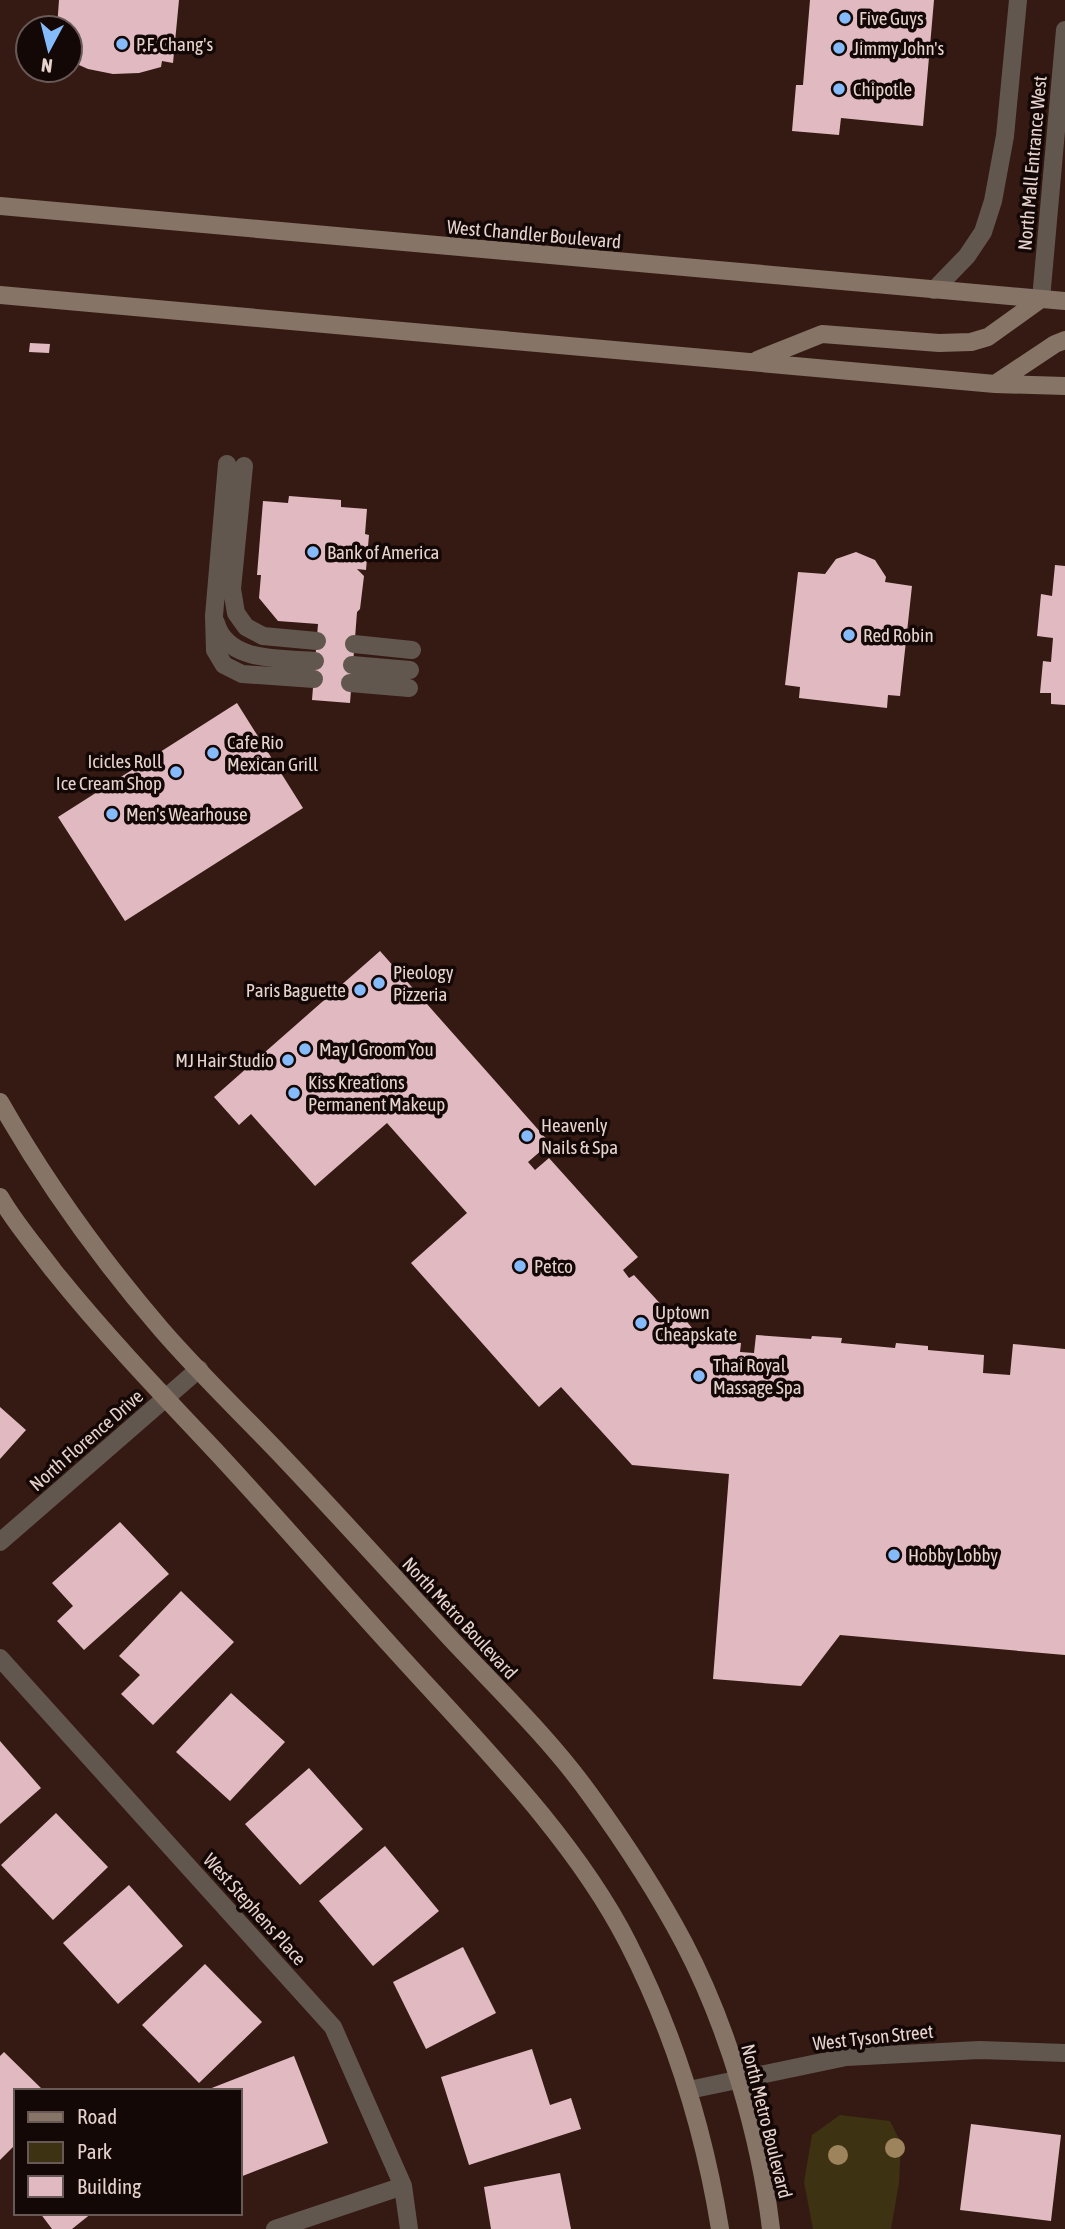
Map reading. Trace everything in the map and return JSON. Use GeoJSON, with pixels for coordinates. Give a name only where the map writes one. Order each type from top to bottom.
{"type":"FeatureCollection","features":[{"type":"Feature","properties":{"kind":"street","name":"North Mall Entrance West"},"geometry":{"type":"LineString","coordinates":[[933,290],[967,256],[983,232],[993,201],[1005,136],[1018,0]]}},
{"type":"Feature","properties":{"kind":"street","name":"North Mall Entrance West"},"geometry":{"type":"LineString","coordinates":[[1041,299],[1065,30]]}},
{"type":"Feature","properties":{"kind":"street","name":"West Chandler Boulevard"},"geometry":{"type":"LineString","coordinates":[[0,206],[1065,301]]}},
{"type":"Feature","properties":{"kind":"street"},"geometry":{"type":"LineString","coordinates":[[0,295],[995,384],[1065,386]]}},
{"type":"Feature","properties":{"kind":"street"},"geometry":{"type":"LineString","coordinates":[[754,361],[821,334],[939,343],[971,342],[988,337],[1041,299]]}},
{"type":"Feature","properties":{"kind":"street"},"geometry":{"type":"LineString","coordinates":[[995,384],[1065,340]]}},
{"type":"Feature","properties":{"kind":"street"},"geometry":{"type":"LineString","coordinates":[[314,670],[242,674],[224,665],[215,650],[214,616],[236,465],[232,589],[236,612],[246,627],[263,636],[317,641]]}},
{"type":"Feature","properties":{"kind":"street"},"geometry":{"type":"LineString","coordinates":[[354,644],[412,650]]}},
{"type":"Feature","properties":{"kind":"street"},"geometry":{"type":"LineString","coordinates":[[351,674],[410,679]]}},
{"type":"Feature","properties":{"kind":"street","name":"North Metro Boulevard"},"geometry":{"type":"LineString","coordinates":[[0,1102],[75,1223],[162,1329],[525,1719],[589,1793],[650,1884],[685,1944],[717,2017],[739,2081],[758,2157],[771,2229]]}},
{"type":"Feature","properties":{"kind":"street"},"geometry":{"type":"LineString","coordinates":[[0,1197],[94,1321],[266,1504],[506,1773],[558,1837],[596,1890],[627,1941],[689,2090],[705,2146],[720,2229]]}},
{"type":"Feature","properties":{"kind":"street","name":"North Florence Drive"},"geometry":{"type":"LineString","coordinates":[[0,1542],[200,1369]]}},
{"type":"Feature","properties":{"kind":"street","name":"West Stephens Place"},"geometry":{"type":"LineString","coordinates":[[0,1658],[333,2027],[403,2186],[409,2229]]}},
{"type":"Feature","properties":{"kind":"street","name":"West Tyson Street"},"geometry":{"type":"LineString","coordinates":[[689,2090],[846,2057],[979,2050],[1065,2053]]}},
{"type":"Feature","properties":{"kind":"street"},"geometry":{"type":"LineString","coordinates":[[275,2229],[403,2186]]}},
{"type":"Feature","properties":{"kind":"green space"},"geometry":{"type":"Polygon","coordinates":[[[840,2115],[890,2121],[901,2143],[899,2183],[891,2229],[813,2229],[804,2182],[812,2135],[840,2115]]]}},
{"type":"Feature","properties":{"kind":"building","name":"P.F. Chang's"},"geometry":{"type":"Polygon","coordinates":[[[59,0],[179,0],[173,63],[162,61],[161,67],[139,73],[113,74],[88,69],[84,67],[84,14],[58,14],[59,0]]]}},
{"type":"Feature","properties":{"kind":"building"},"geometry":{"type":"Polygon","coordinates":[[[810,0],[934,0],[923,126],[841,118],[839,135],[792,131],[796,85],[803,85],[810,0]]]}},
{"type":"Feature","properties":{"kind":"building"},"geometry":{"type":"Polygon","coordinates":[[[30,343],[50,344],[49,353],[29,352],[30,343]]]}},
{"type":"Feature","properties":{"kind":"building","name":"Bank of America"},"geometry":{"type":"Polygon","coordinates":[[[289,496],[341,500],[341,507],[367,509],[365,534],[369,535],[366,570],[357,569],[364,576],[360,609],[357,612],[350,703],[312,700],[318,624],[278,621],[259,598],[261,575],[257,575],[263,501],[288,503],[289,496]]]}},
{"type":"Feature","properties":{"kind":"building","name":"Red Robin"},"geometry":{"type":"Polygon","coordinates":[[[856,552],[875,560],[886,577],[885,582],[912,586],[900,696],[888,695],[887,708],[799,698],[800,687],[785,685],[798,572],[825,574],[836,559],[856,552]]]}},
{"type":"Feature","properties":{"kind":"building"},"geometry":{"type":"Polygon","coordinates":[[[1055,565],[1065,566],[1065,705],[1051,704],[1051,693],[1040,693],[1043,661],[1051,662],[1053,638],[1037,636],[1041,594],[1052,596],[1055,565]]]}},
{"type":"Feature","properties":{"kind":"building"},"geometry":{"type":"Polygon","coordinates":[[[237,703],[303,808],[125,921],[58,817],[237,703]]]}},
{"type":"Feature","properties":{"kind":"building"},"geometry":{"type":"Polygon","coordinates":[[[380,951],[550,1143],[528,1162],[535,1170],[549,1158],[638,1257],[623,1270],[629,1278],[634,1275],[677,1322],[683,1317],[702,1340],[741,1343],[740,1352],[754,1353],[756,1335],[842,1338],[841,1343],[895,1348],[896,1343],[928,1346],[928,1350],[984,1355],[983,1373],[1010,1375],[1013,1344],[1065,1349],[1065,1655],[840,1635],[801,1686],[713,1679],[729,1474],[632,1465],[561,1387],[539,1407],[411,1263],[467,1213],[387,1123],[315,1186],[251,1114],[239,1125],[214,1097],[380,951]]]}},
{"type":"Feature","properties":{"kind":"building"},"geometry":{"type":"Polygon","coordinates":[[[0,1407],[26,1430],[0,1459],[0,1407]]]}},
{"type":"Feature","properties":{"kind":"building"},"geometry":{"type":"Polygon","coordinates":[[[120,1522],[169,1574],[84,1650],[57,1621],[73,1606],[52,1583],[120,1522]]]}},
{"type":"Feature","properties":{"kind":"building"},"geometry":{"type":"Polygon","coordinates":[[[181,1591],[234,1642],[153,1725],[121,1694],[140,1675],[119,1656],[181,1591]]]}},
{"type":"Feature","properties":{"kind":"building"},"geometry":{"type":"Polygon","coordinates":[[[231,1693],[285,1742],[230,1801],[176,1752],[231,1693]]]}},
{"type":"Feature","properties":{"kind":"building"},"geometry":{"type":"Polygon","coordinates":[[[0,1741],[41,1788],[0,1824],[0,1741]]]}},
{"type":"Feature","properties":{"kind":"building"},"geometry":{"type":"Polygon","coordinates":[[[309,1768],[363,1829],[300,1885],[245,1824],[309,1768]]]}},
{"type":"Feature","properties":{"kind":"building"},"geometry":{"type":"Polygon","coordinates":[[[56,1813],[108,1867],[53,1920],[1,1865],[56,1813]]]}},
{"type":"Feature","properties":{"kind":"building"},"geometry":{"type":"Polygon","coordinates":[[[385,1846],[439,1911],[373,1966],[319,1901],[385,1846]]]}},
{"type":"Feature","properties":{"kind":"building"},"geometry":{"type":"Polygon","coordinates":[[[129,1885],[183,1946],[118,2004],[63,1943],[129,1885]]]}},
{"type":"Feature","properties":{"kind":"building"},"geometry":{"type":"Polygon","coordinates":[[[463,1947],[496,2013],[426,2049],[393,1982],[463,1947]]]}},
{"type":"Feature","properties":{"kind":"building"},"geometry":{"type":"Polygon","coordinates":[[[205,1964],[262,2022],[199,2083],[142,2025],[205,1964]]]}},
{"type":"Feature","properties":{"kind":"building"},"geometry":{"type":"Polygon","coordinates":[[[532,2049],[550,2105],[571,2098],[581,2129],[469,2165],[441,2077],[532,2049]]]}},
{"type":"Feature","properties":{"kind":"building"},"geometry":{"type":"Polygon","coordinates":[[[4,2052],[42,2089],[14,2089],[14,2146],[0,2160],[0,2056],[4,2052]]]}},
{"type":"Feature","properties":{"kind":"building"},"geometry":{"type":"Polygon","coordinates":[[[294,2056],[328,2143],[242,2176],[242,2089],[209,2089],[294,2056]]]}},
{"type":"Feature","properties":{"kind":"building"},"geometry":{"type":"Polygon","coordinates":[[[971,2124],[1061,2135],[1051,2221],[960,2210],[971,2124]]]}},
{"type":"Feature","properties":{"kind":"building"},"geometry":{"type":"Polygon","coordinates":[[[560,2173],[571,2229],[491,2229],[484,2187],[560,2173]]]}},
{"type":"Feature","properties":{"kind":"building"},"geometry":{"type":"Polygon","coordinates":[[[42,2215],[90,2215],[72,2229],[52,2229],[42,2215]]]}},
{"type":"Feature","properties":{"kind":"place","name":"Five Guys"},"geometry":{"type":"Point","coordinates":[845,18]}},
{"type":"Feature","properties":{"kind":"place","name":"P.F. Chang's"},"geometry":{"type":"Point","coordinates":[122,44]}},
{"type":"Feature","properties":{"kind":"place","name":"Jimmy John's"},"geometry":{"type":"Point","coordinates":[839,48]}},
{"type":"Feature","properties":{"kind":"place","name":"Chipotle"},"geometry":{"type":"Point","coordinates":[839,89]}},
{"type":"Feature","properties":{"kind":"place","name":"Bank of America"},"geometry":{"type":"Point","coordinates":[313,552]}},
{"type":"Feature","properties":{"kind":"place","name":"Red Robin"},"geometry":{"type":"Point","coordinates":[849,635]}},
{"type":"Feature","properties":{"kind":"place","name":"Cafe Rio Mexican Grill"},"geometry":{"type":"Point","coordinates":[213,753]}},
{"type":"Feature","properties":{"kind":"place","name":"Icicles Roll Ice Cream Shop"},"geometry":{"type":"Point","coordinates":[176,772]}},
{"type":"Feature","properties":{"kind":"place","name":"Men's Wearhouse"},"geometry":{"type":"Point","coordinates":[112,814]}},
{"type":"Feature","properties":{"kind":"place","name":"Pieology Pizzeria"},"geometry":{"type":"Point","coordinates":[379,983]}},
{"type":"Feature","properties":{"kind":"place","name":"Paris Baguette"},"geometry":{"type":"Point","coordinates":[360,990]}},
{"type":"Feature","properties":{"kind":"place","name":"May I Groom You"},"geometry":{"type":"Point","coordinates":[305,1049]}},
{"type":"Feature","properties":{"kind":"place","name":"MJ Hair Studio"},"geometry":{"type":"Point","coordinates":[288,1060]}},
{"type":"Feature","properties":{"kind":"place","name":"Kiss Kreations Permanent Makeup"},"geometry":{"type":"Point","coordinates":[294,1093]}},
{"type":"Feature","properties":{"kind":"place","name":"Heavenly Nails & Spa"},"geometry":{"type":"Point","coordinates":[527,1136]}},
{"type":"Feature","properties":{"kind":"place","name":"Petco"},"geometry":{"type":"Point","coordinates":[520,1266]}},
{"type":"Feature","properties":{"kind":"place","name":"Uptown Cheapskate"},"geometry":{"type":"Point","coordinates":[641,1323]}},
{"type":"Feature","properties":{"kind":"place","name":"Thai Royal Massage Spa"},"geometry":{"type":"Point","coordinates":[699,1376]}},
{"type":"Feature","properties":{"kind":"place","name":"Hobby Lobby"},"geometry":{"type":"Point","coordinates":[894,1555]}}]}
